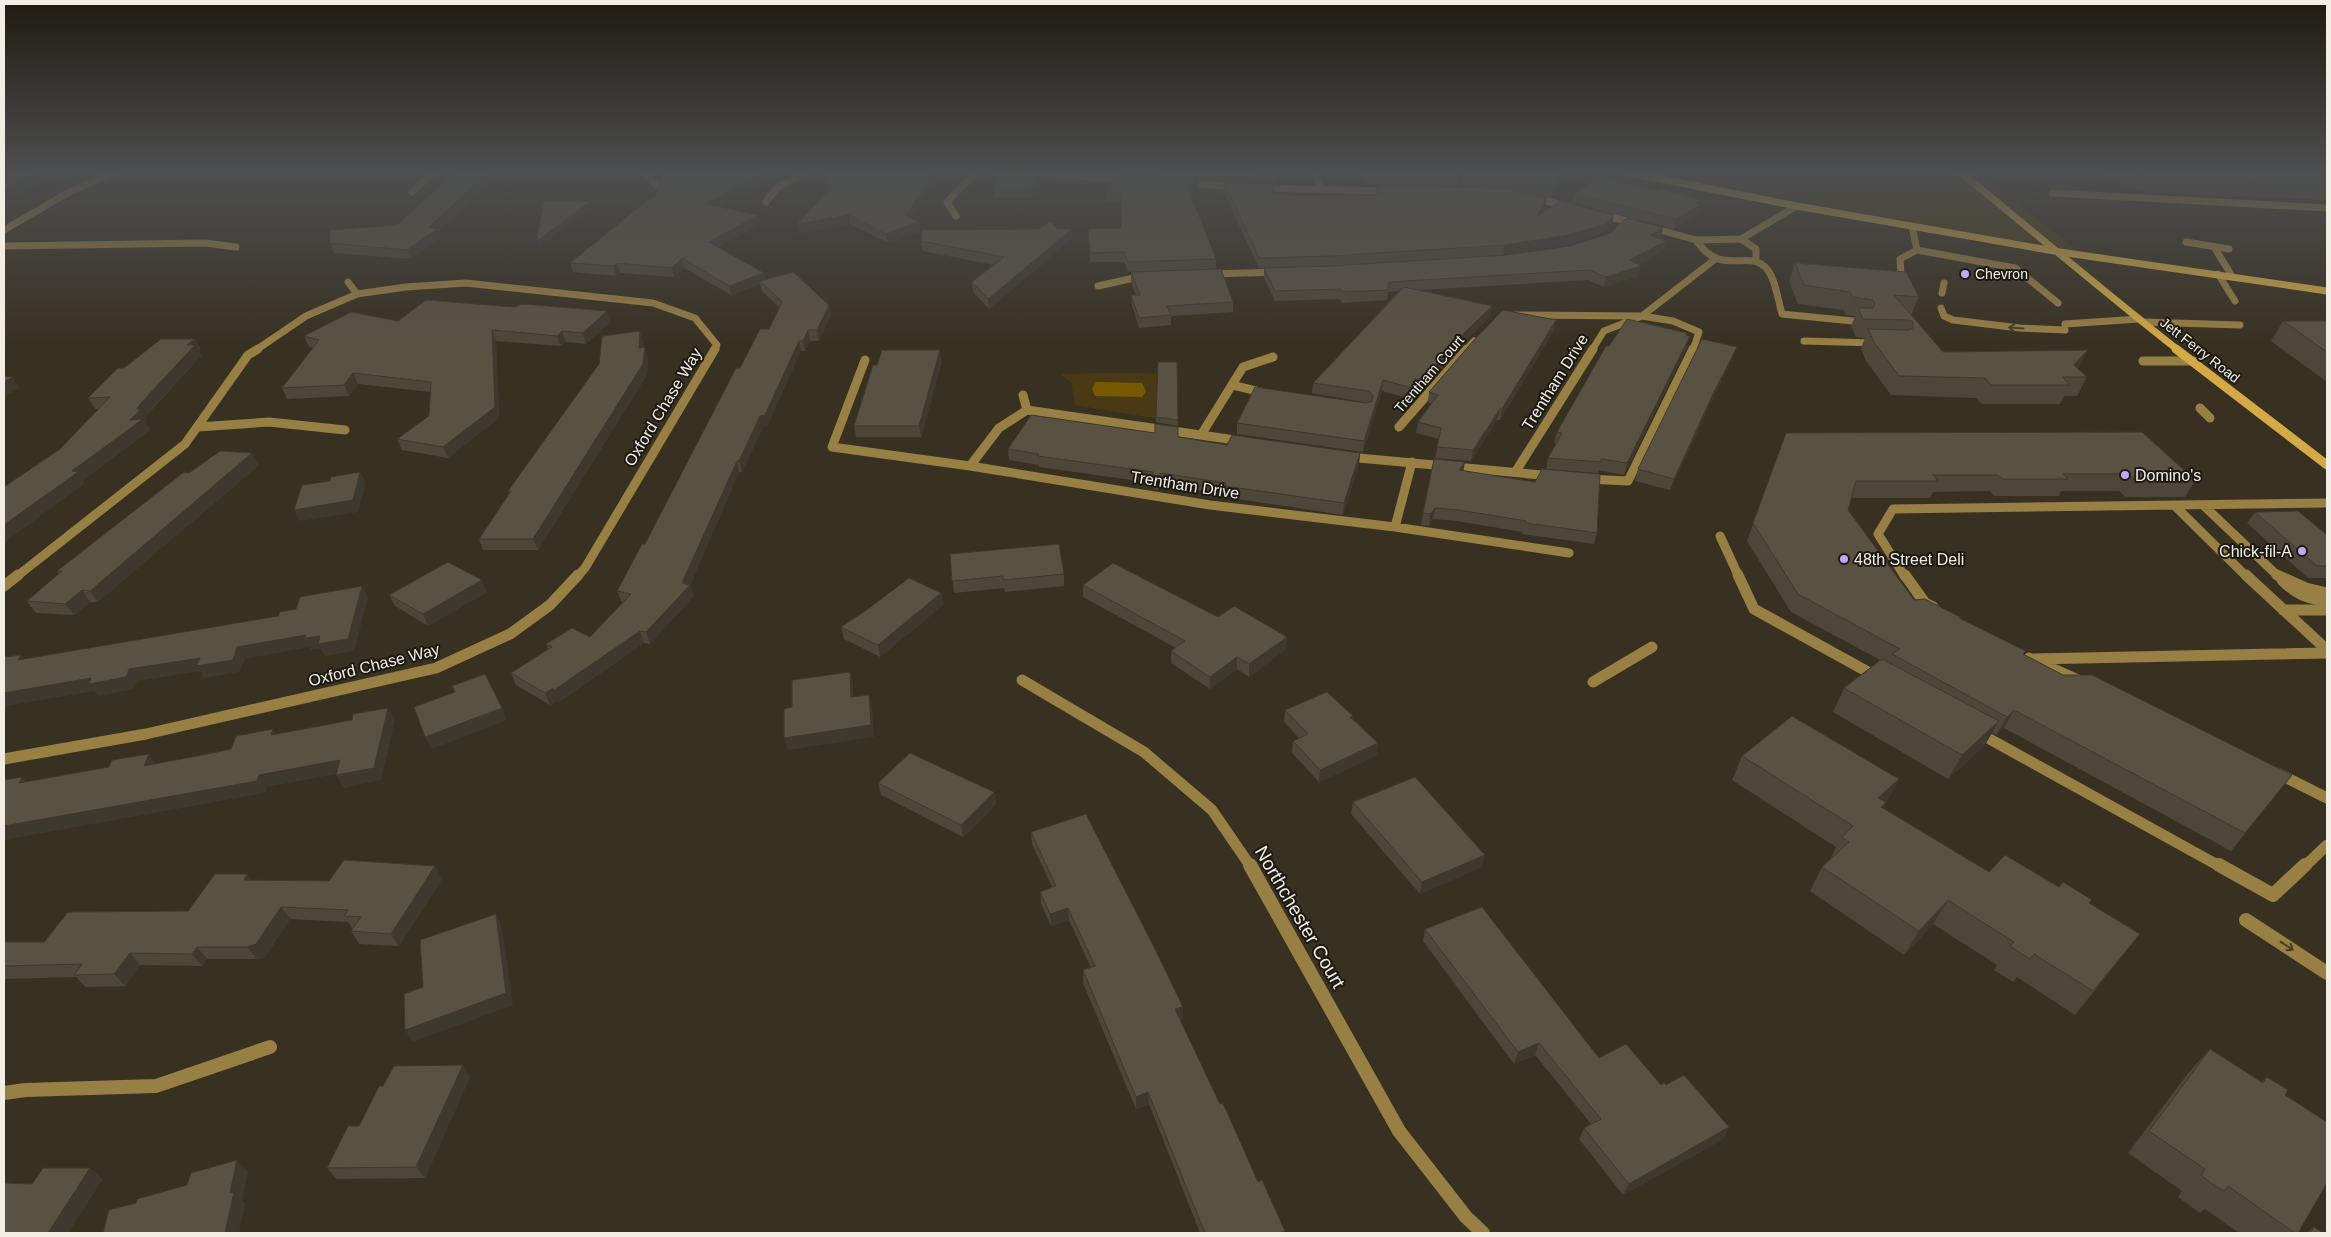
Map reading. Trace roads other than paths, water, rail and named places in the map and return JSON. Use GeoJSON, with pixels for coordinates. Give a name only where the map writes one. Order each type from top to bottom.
{"type":"FeatureCollection","features":[{"type":"Feature","properties":{"kind":"street"},"geometry":{"type":"LineString","coordinates":[[1650,230],[1696,240],[1716,238],[1741,239],[1756,249],[1756,261]]}},
{"type":"Feature","properties":{"kind":"street"},"geometry":{"type":"LineString","coordinates":[[1741,239],[1757,230]]}},
{"type":"Feature","properties":{"kind":"street"},"geometry":{"type":"LineString","coordinates":[[1913,230],[1917,250]]}},
{"type":"Feature","properties":{"kind":"street"},"geometry":{"type":"LineString","coordinates":[[1933,230],[2060,252],[2327,291]]}},
{"type":"Feature","properties":{"kind":"street","name":"Jett Ferry Road"},"geometry":{"type":"LineString","coordinates":[[2032,230],[2141,320],[2327,465]]}},
{"type":"Feature","properties":{"kind":"street"},"geometry":{"type":"LineString","coordinates":[[1696,240],[1701,250],[1714,260],[1756,261],[1767,269],[1782,314],[1863,322]]}},
{"type":"Feature","properties":{"kind":"street"},"geometry":{"type":"LineString","coordinates":[[2186,242],[2229,249]]}},
{"type":"Feature","properties":{"kind":"street"},"geometry":{"type":"LineString","coordinates":[[4,246],[205,243],[236,247]]}},
{"type":"Feature","properties":{"kind":"street"},"geometry":{"type":"LineString","coordinates":[[2214,247],[2232,276]]}},
{"type":"Feature","properties":{"kind":"street"},"geometry":{"type":"LineString","coordinates":[[1901,275],[1900,259],[1917,250],[2015,268],[2058,302]]}},
{"type":"Feature","properties":{"kind":"street","name":"Trentham Drive"},"geometry":{"type":"LineString","coordinates":[[1516,471],[1604,331],[1642,316],[1714,260]]}},
{"type":"Feature","properties":{"kind":"street"},"geometry":{"type":"LineString","coordinates":[[1203,274],[1291,272]]}},
{"type":"Feature","properties":{"kind":"street"},"geometry":{"type":"LineString","coordinates":[[2218,274],[2235,301]]}},
{"type":"Feature","properties":{"kind":"street"},"geometry":{"type":"LineString","coordinates":[[1098,286],[1134,276],[1154,276]]}},
{"type":"Feature","properties":{"kind":"street"},"geometry":{"type":"LineString","coordinates":[[348,282],[357,294]]}},
{"type":"Feature","properties":{"kind":"street","name":"Oxford Chase Way"},"geometry":{"type":"LineString","coordinates":[[4,586],[185,444],[248,355],[306,316],[357,294],[406,287],[466,283],[653,303],[695,318],[716,345],[585,568],[550,605],[510,634],[436,668],[146,734],[4,759]]}},
{"type":"Feature","properties":{"kind":"street"},"geometry":{"type":"LineString","coordinates":[[1942,293],[1944,283]]}},
{"type":"Feature","properties":{"kind":"street"},"geometry":{"type":"LineString","coordinates":[[1941,308],[1944,316],[1953,320],[2020,328],[2065,327],[2141,320],[2240,325]]}},
{"type":"Feature","properties":{"kind":"street","name":"Trentham Drive"},"geometry":{"type":"LineString","coordinates":[[1508,314],[1642,316]]}},
{"type":"Feature","properties":{"kind":"street"},"geometry":{"type":"LineString","coordinates":[[1578,478],[1628,481],[1637,456],[1692,355],[1698,332],[1673,321],[1642,316]]}},
{"type":"Feature","properties":{"kind":"street","name":"Trentham Court"},"geometry":{"type":"LineString","coordinates":[[1399,427],[1480,335]]}},
{"type":"Feature","properties":{"kind":"street"},"geometry":{"type":"LineString","coordinates":[[1804,341],[1882,343]]}},
{"type":"Feature","properties":{"kind":"street"},"geometry":{"type":"LineString","coordinates":[[1201,436],[1243,367],[1273,357]]}},
{"type":"Feature","properties":{"kind":"street","name":"Trentham Drive"},"geometry":{"type":"LineString","coordinates":[[865,360],[832,447],[970,466],[1210,505],[1396,527],[1569,553]]}},
{"type":"Feature","properties":{"kind":"street"},"geometry":{"type":"LineString","coordinates":[[2143,361],[2193,361]]}},
{"type":"Feature","properties":{"kind":"street"},"geometry":{"type":"LineString","coordinates":[[1232,385],[1277,395]]}},
{"type":"Feature","properties":{"kind":"street"},"geometry":{"type":"LineString","coordinates":[[1023,395],[1027,410]]}},
{"type":"Feature","properties":{"kind":"street"},"geometry":{"type":"LineString","coordinates":[[2200,408],[2210,418]]}},
{"type":"Feature","properties":{"kind":"street"},"geometry":{"type":"LineString","coordinates":[[970,466],[999,428],[1027,410],[1250,443]]}},
{"type":"Feature","properties":{"kind":"street"},"geometry":{"type":"LineString","coordinates":[[198,427],[269,422],[345,430]]}},
{"type":"Feature","properties":{"kind":"street"},"geometry":{"type":"LineString","coordinates":[[1338,456],[1516,471],[1559,477]]}},
{"type":"Feature","properties":{"kind":"street"},"geometry":{"type":"LineString","coordinates":[[1396,527],[1412,462]]}},
{"type":"Feature","properties":{"kind":"street"},"geometry":{"type":"LineString","coordinates":[[1944,613],[1925,603],[1891,557],[1878,534],[1893,509],[2176,507],[2327,503]]}},
{"type":"Feature","properties":{"kind":"street"},"geometry":{"type":"LineString","coordinates":[[2281,504],[2294,516]]}},
{"type":"Feature","properties":{"kind":"street"},"geometry":{"type":"LineString","coordinates":[[2204,506],[2296,593],[2312,599],[2327,599]]}},
{"type":"Feature","properties":{"kind":"street"},"geometry":{"type":"LineString","coordinates":[[2176,507],[2327,651]]}},
{"type":"Feature","properties":{"kind":"street"},"geometry":{"type":"LineString","coordinates":[[1720,536],[1754,609],[1884,681]]}},
{"type":"Feature","properties":{"kind":"street"},"geometry":{"type":"LineString","coordinates":[[2278,576],[2306,588],[2327,593]]}},
{"type":"Feature","properties":{"kind":"street"},"geometry":{"type":"LineString","coordinates":[[2283,610],[2327,610]]}},
{"type":"Feature","properties":{"kind":"street"},"geometry":{"type":"LineString","coordinates":[[1593,682],[1652,647]]}},
{"type":"Feature","properties":{"kind":"street"},"geometry":{"type":"LineString","coordinates":[[2093,687],[2026,656],[2255,656],[2327,651]]}},
{"type":"Feature","properties":{"kind":"street","name":"Northchester Court"},"geometry":{"type":"LineString","coordinates":[[1022,680],[1144,752],[1212,810],[1255,872],[1399,1130],[1466,1217],[1484,1233]]}},
{"type":"Feature","properties":{"kind":"street"},"geometry":{"type":"LineString","coordinates":[[1970,728],[2272,895],[2327,845]]}},
{"type":"Feature","properties":{"kind":"street"},"geometry":{"type":"LineString","coordinates":[[2267,768],[2327,798]]}},
{"type":"Feature","properties":{"kind":"street"},"geometry":{"type":"LineString","coordinates":[[2246,920],[2327,973]]}},
{"type":"Feature","properties":{"kind":"street"},"geometry":{"type":"LineString","coordinates":[[4,1093],[26,1090],[156,1086],[270,1047]]}},
{"type":"Feature","properties":{"kind":"place","name":"Chevron"},"geometry":{"type":"Point","coordinates":[1965,274]}},
{"type":"Feature","properties":{"kind":"place","name":"Domino's"},"geometry":{"type":"Point","coordinates":[2125,475]}},
{"type":"Feature","properties":{"kind":"place","name":"Chick-fil-A"},"geometry":{"type":"Point","coordinates":[2302,551]}},
{"type":"Feature","properties":{"kind":"place","name":"48th Street Deli"},"geometry":{"type":"Point","coordinates":[1844,559]}}]}
